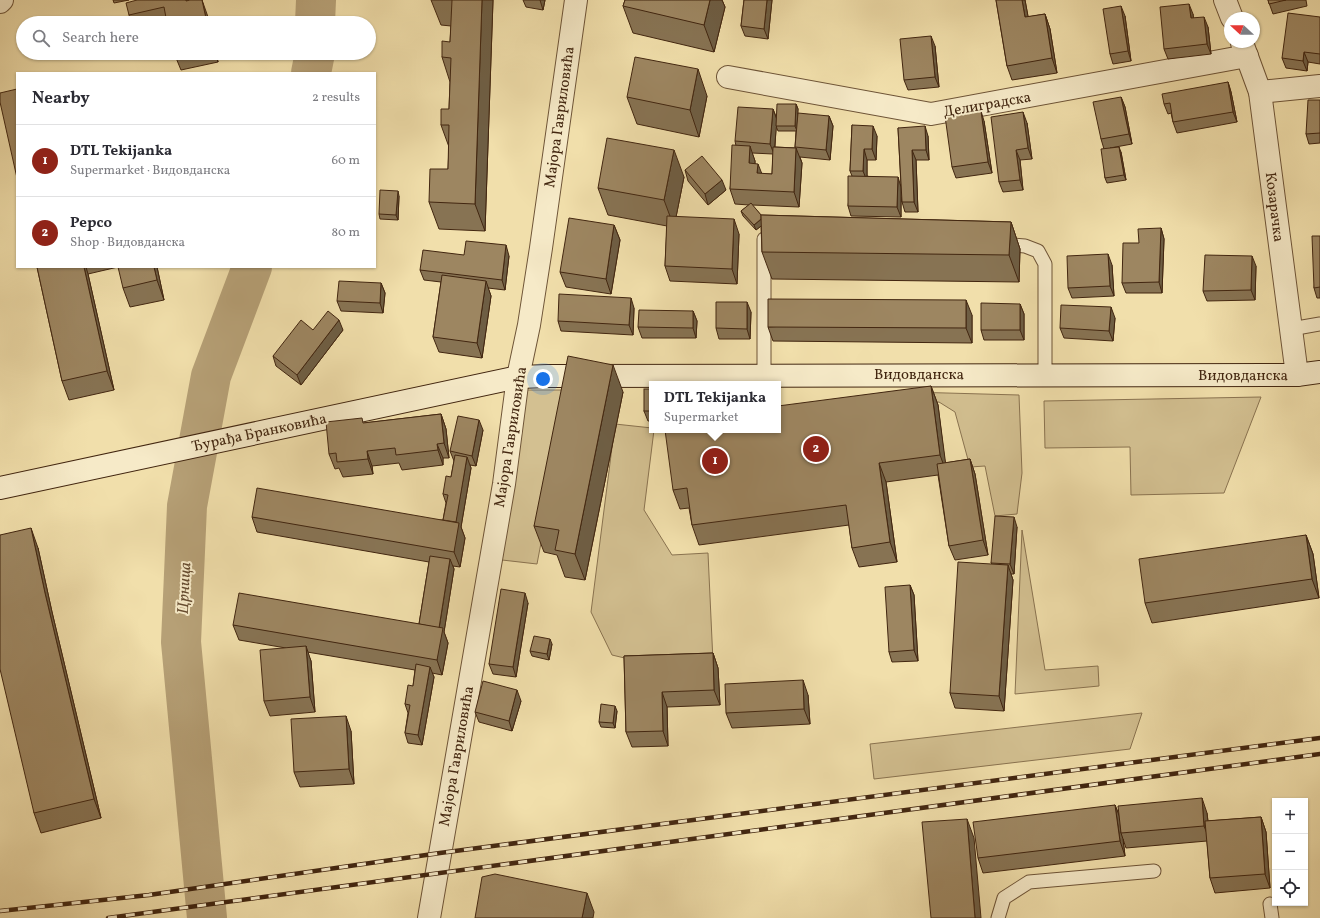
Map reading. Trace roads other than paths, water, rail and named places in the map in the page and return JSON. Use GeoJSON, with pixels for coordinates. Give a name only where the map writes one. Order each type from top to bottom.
{"type":"FeatureCollection","features":[{"type":"Feature","properties":{"kind":"street","name":"Мајора Гавриловића"},"geometry":{"type":"LineString","coordinates":[[429,918],[504,484],[518,377],[529,326],[541,248],[576,0]]}},
{"type":"Feature","properties":{"kind":"street"},"geometry":{"type":"LineString","coordinates":[[1225,0],[1230,12]]}},
{"type":"Feature","properties":{"kind":"street","name":"Делиградска"},"geometry":{"type":"LineString","coordinates":[[728,77],[931,114],[1244,49]]}},
{"type":"Feature","properties":{"kind":"street","name":"Козарачка"},"geometry":{"type":"LineString","coordinates":[[1244,49],[1260,92],[1297,375]]}},
{"type":"Feature","properties":{"kind":"street"},"geometry":{"type":"LineString","coordinates":[[1260,92],[1320,86]]}},
{"type":"Feature","properties":{"kind":"street","name":"Видовданска"},"geometry":{"type":"LineString","coordinates":[[518,377],[1045,374],[1297,375],[1320,372]]}},
{"type":"Feature","properties":{"kind":"street","name":"Ђурађа Бранковића"},"geometry":{"type":"LineString","coordinates":[[0,488],[518,377]]}},
{"type":"Feature","properties":{"kind":"lane"},"geometry":{"type":"LineString","coordinates":[[764,375],[764,234],[772,234]]}},
{"type":"Feature","properties":{"kind":"lane"},"geometry":{"type":"LineString","coordinates":[[986,243],[1025,246],[1038,252],[1045,264],[1045,374]]}},
{"type":"Feature","properties":{"kind":"lane"},"geometry":{"type":"LineString","coordinates":[[1291,329],[1320,324]]}},
{"type":"Feature","properties":{"kind":"lane"},"geometry":{"type":"LineString","coordinates":[[998,918],[1004,898],[1029,882],[1154,871]]}},
{"type":"Feature","properties":{"kind":"lane"},"geometry":{"type":"LineString","coordinates":[[1270,904],[1272,918]]}},
{"type":"Feature","properties":{"kind":"waterway","name":"Црница"},"geometry":{"type":"LineString","coordinates":[[315,16],[316,0]]}},
{"type":"Feature","properties":{"kind":"waterway","name":"Црница"},"geometry":{"type":"LineString","coordinates":[[311,72],[314,60]]}},
{"type":"Feature","properties":{"kind":"waterway","name":"Црница"},"geometry":{"type":"LineString","coordinates":[[207,918],[181,642],[187,506],[211,376],[252,268]]}},
{"type":"Feature","properties":{"kind":"railway"},"geometry":{"type":"LineString","coordinates":[[0,911],[149,895],[440,853],[1320,738]]}},
{"type":"Feature","properties":{"kind":"railway"},"geometry":{"type":"LineString","coordinates":[[108,918],[1320,754]]}},
{"type":"Feature","properties":{"kind":"place","name":"Pepco"},"geometry":{"type":"Point","coordinates":[816,449]}},
{"type":"Feature","properties":{"kind":"place","name":"DTL Tekijanka"},"geometry":{"type":"Point","coordinates":[715,461]}}]}
